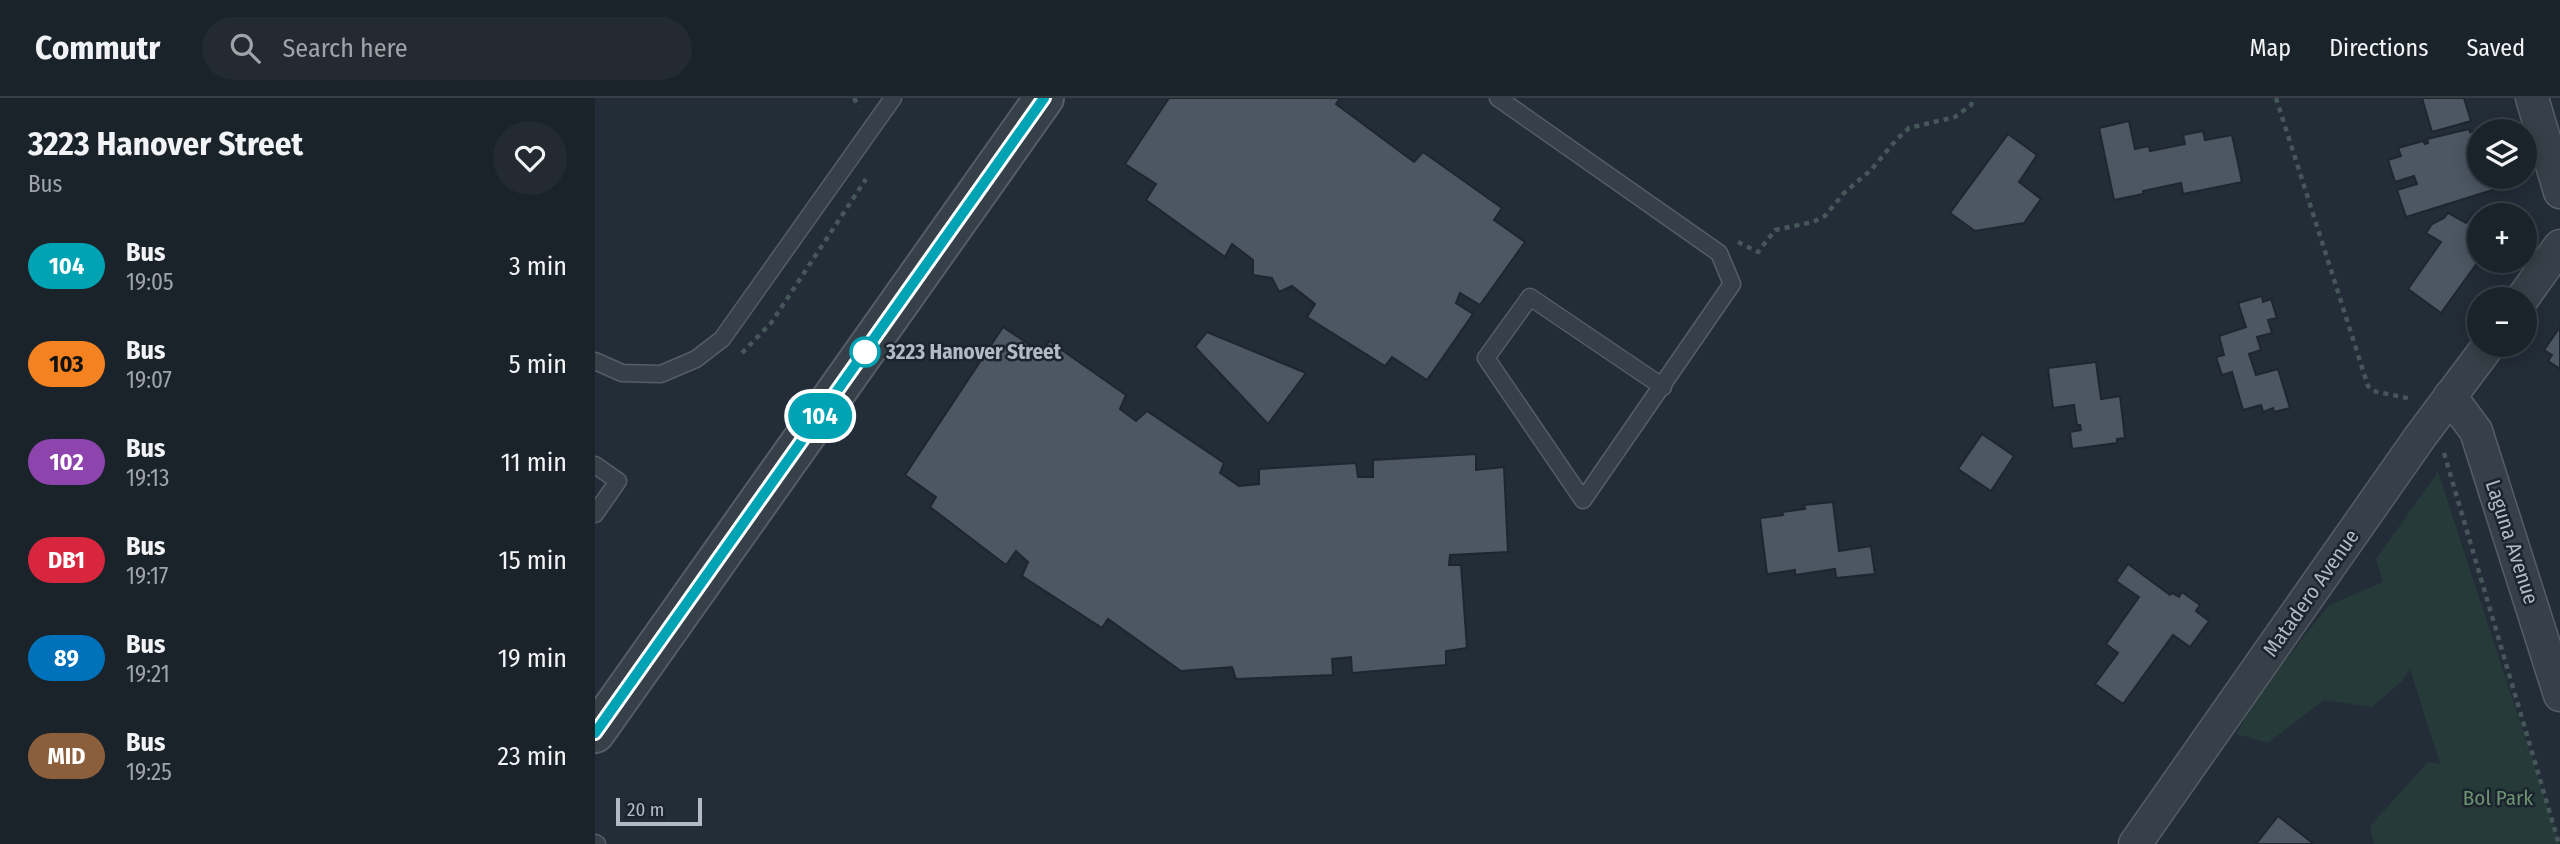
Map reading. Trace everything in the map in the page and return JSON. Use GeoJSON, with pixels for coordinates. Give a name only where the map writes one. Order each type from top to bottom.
{"type":"FeatureCollection","features":[{"type":"Feature","properties":{"kind":"street"},"geometry":{"type":"LineString","coordinates":[[595,733],[1044,98]]}},
{"type":"Feature","properties":{"kind":"street"},"geometry":{"type":"LineString","coordinates":[[2532,98],[2560,192]]}},
{"type":"Feature","properties":{"kind":"street"},"geometry":{"type":"LineString","coordinates":[[2531,287],[2560,246]]}},
{"type":"Feature","properties":{"kind":"street","name":"Matadero Avenue"},"geometry":{"type":"LineString","coordinates":[[2136,844],[2480,357]]}},
{"type":"Feature","properties":{"kind":"street","name":"Laguna Avenue"},"geometry":{"type":"LineString","coordinates":[[2442,408],[2476,431],[2560,695]]}},
{"type":"Feature","properties":{"kind":"lane"},"geometry":{"type":"LineString","coordinates":[[595,361],[622,373],[661,374],[696,359],[722,339],[894,98]]}},
{"type":"Feature","properties":{"kind":"lane"},"geometry":{"type":"LineString","coordinates":[[1497,98],[1719,253],[1732,284],[1663,387],[1583,500],[1486,358],[1530,297],[1663,387]]}},
{"type":"Feature","properties":{"kind":"lane"},"geometry":{"type":"LineString","coordinates":[[595,465],[618,481],[595,514]]}},
{"type":"Feature","properties":{"kind":"path"},"geometry":{"type":"LineString","coordinates":[[1731,239],[1758,252],[1775,230],[1813,222],[1825,216],[1909,128],[1955,117],[1971,105],[1974,98]]}},
{"type":"Feature","properties":{"kind":"path"},"geometry":{"type":"LineString","coordinates":[[2276,98],[2368,386],[2373,391],[2442,408],[2461,507],[2559,844]]}},
{"type":"Feature","properties":{"kind":"green space","name":"Bol Park"},"geometry":{"type":"Polygon","coordinates":[[[2438,472],[2560,844],[2374,844],[2370,826],[2428,762],[2440,764],[2410,669],[2402,681],[2372,707],[2324,700],[2268,743],[2236,734],[2263,688],[2329,605],[2383,582],[2376,559],[2438,472]]]}},
{"type":"Feature","properties":{"kind":"building"},"geometry":{"type":"Polygon","coordinates":[[[1169,98],[1340,98],[1336,104],[1414,162],[1423,152],[1502,208],[1494,220],[1525,242],[1480,305],[1460,293],[1456,303],[1473,314],[1427,380],[1392,357],[1385,366],[1307,317],[1315,304],[1292,286],[1279,292],[1272,278],[1253,275],[1253,260],[1232,244],[1225,257],[1146,200],[1156,184],[1125,164],[1169,98]]]}},
{"type":"Feature","properties":{"kind":"building"},"geometry":{"type":"Polygon","coordinates":[[[2422,98],[2464,98],[2470,119],[2432,132],[2422,98]]]}},
{"type":"Feature","properties":{"kind":"building"},"geometry":{"type":"Polygon","coordinates":[[[2129,121],[2135,149],[2149,146],[2150,151],[2185,144],[2183,135],[2203,131],[2205,140],[2232,135],[2242,182],[2183,194],[2181,183],[2114,200],[2099,128],[2129,121]]]}},
{"type":"Feature","properties":{"kind":"building"},"geometry":{"type":"Polygon","coordinates":[[[2467,129],[2467,189],[2496,189],[2406,217],[2397,190],[2417,184],[2414,176],[2395,182],[2388,160],[2401,156],[2398,148],[2423,141],[2425,144],[2428,143],[2427,139],[2467,129]]]}},
{"type":"Feature","properties":{"kind":"building"},"geometry":{"type":"Polygon","coordinates":[[[2008,134],[2037,155],[2019,182],[2041,199],[2024,223],[1975,231],[1950,213],[2008,134]]]}},
{"type":"Feature","properties":{"kind":"building"},"geometry":{"type":"Polygon","coordinates":[[[2448,213],[2466,223],[2467,273],[2470,273],[2441,313],[2408,289],[2441,242],[2426,233],[2432,224],[2448,213]]]}},
{"type":"Feature","properties":{"kind":"building"},"geometry":{"type":"Polygon","coordinates":[[[2262,296],[2263,302],[2271,299],[2277,318],[2268,320],[2272,333],[2257,337],[2261,350],[2249,354],[2256,375],[2278,369],[2290,408],[2274,412],[2273,408],[2263,412],[2261,405],[2243,410],[2232,372],[2222,375],[2216,357],[2224,355],[2219,336],[2246,327],[2238,303],[2262,296]]]}},
{"type":"Feature","properties":{"kind":"building"},"geometry":{"type":"Polygon","coordinates":[[[1003,327],[1042,353],[1049,341],[1126,395],[1120,409],[1136,421],[1147,411],[1224,463],[1220,473],[1239,486],[1259,484],[1259,469],[1356,463],[1358,477],[1373,477],[1373,460],[1476,454],[1476,470],[1504,467],[1508,552],[1450,555],[1449,565],[1461,565],[1467,648],[1446,651],[1446,665],[1352,673],[1351,657],[1332,659],[1333,675],[1236,679],[1232,667],[1181,671],[1108,619],[1102,628],[1022,576],[1028,562],[1016,551],[1006,565],[930,507],[936,497],[905,475],[1003,327]]]}},
{"type":"Feature","properties":{"kind":"building"},"geometry":{"type":"Polygon","coordinates":[[[2560,327],[2560,369],[2548,361],[2552,355],[2544,350],[2560,327]]]}},
{"type":"Feature","properties":{"kind":"building"},"geometry":{"type":"Polygon","coordinates":[[[1207,332],[1306,373],[1268,424],[1195,347],[1207,332]]]}},
{"type":"Feature","properties":{"kind":"building"},"geometry":{"type":"Polygon","coordinates":[[[2096,362],[2101,399],[2120,396],[2125,438],[2117,439],[2117,443],[2072,449],[2070,432],[2081,430],[2080,425],[2077,425],[2074,405],[2053,408],[2048,368],[2096,362]]]}},
{"type":"Feature","properties":{"kind":"building"},"geometry":{"type":"Polygon","coordinates":[[[1982,434],[2014,456],[1991,491],[1958,469],[1982,434]]]}},
{"type":"Feature","properties":{"kind":"building"},"geometry":{"type":"Polygon","coordinates":[[[1833,502],[1839,551],[1871,546],[1875,574],[1836,578],[1835,569],[1795,575],[1795,570],[1767,574],[1760,518],[1805,509],[1804,505],[1833,502]]]}},
{"type":"Feature","properties":{"kind":"building"},"geometry":{"type":"Polygon","coordinates":[[[2128,564],[2170,595],[2172,593],[2179,597],[2182,592],[2200,605],[2196,611],[2209,621],[2190,647],[2173,635],[2123,704],[2095,684],[2118,653],[2106,644],[2139,597],[2116,581],[2128,564]]]}},
{"type":"Feature","properties":{"kind":"building"},"geometry":{"type":"Polygon","coordinates":[[[2278,816],[2314,844],[2256,844],[2278,816]]]}},
{"type":"Feature","properties":{"kind":"bus line","name":"104"},"geometry":{"type":"LineString","coordinates":[[595,733],[1044,98]]}},
{"type":"Feature","properties":{"kind":"place","name":"3223 Hanover Street"},"geometry":{"type":"Point","coordinates":[865,352]}}]}
